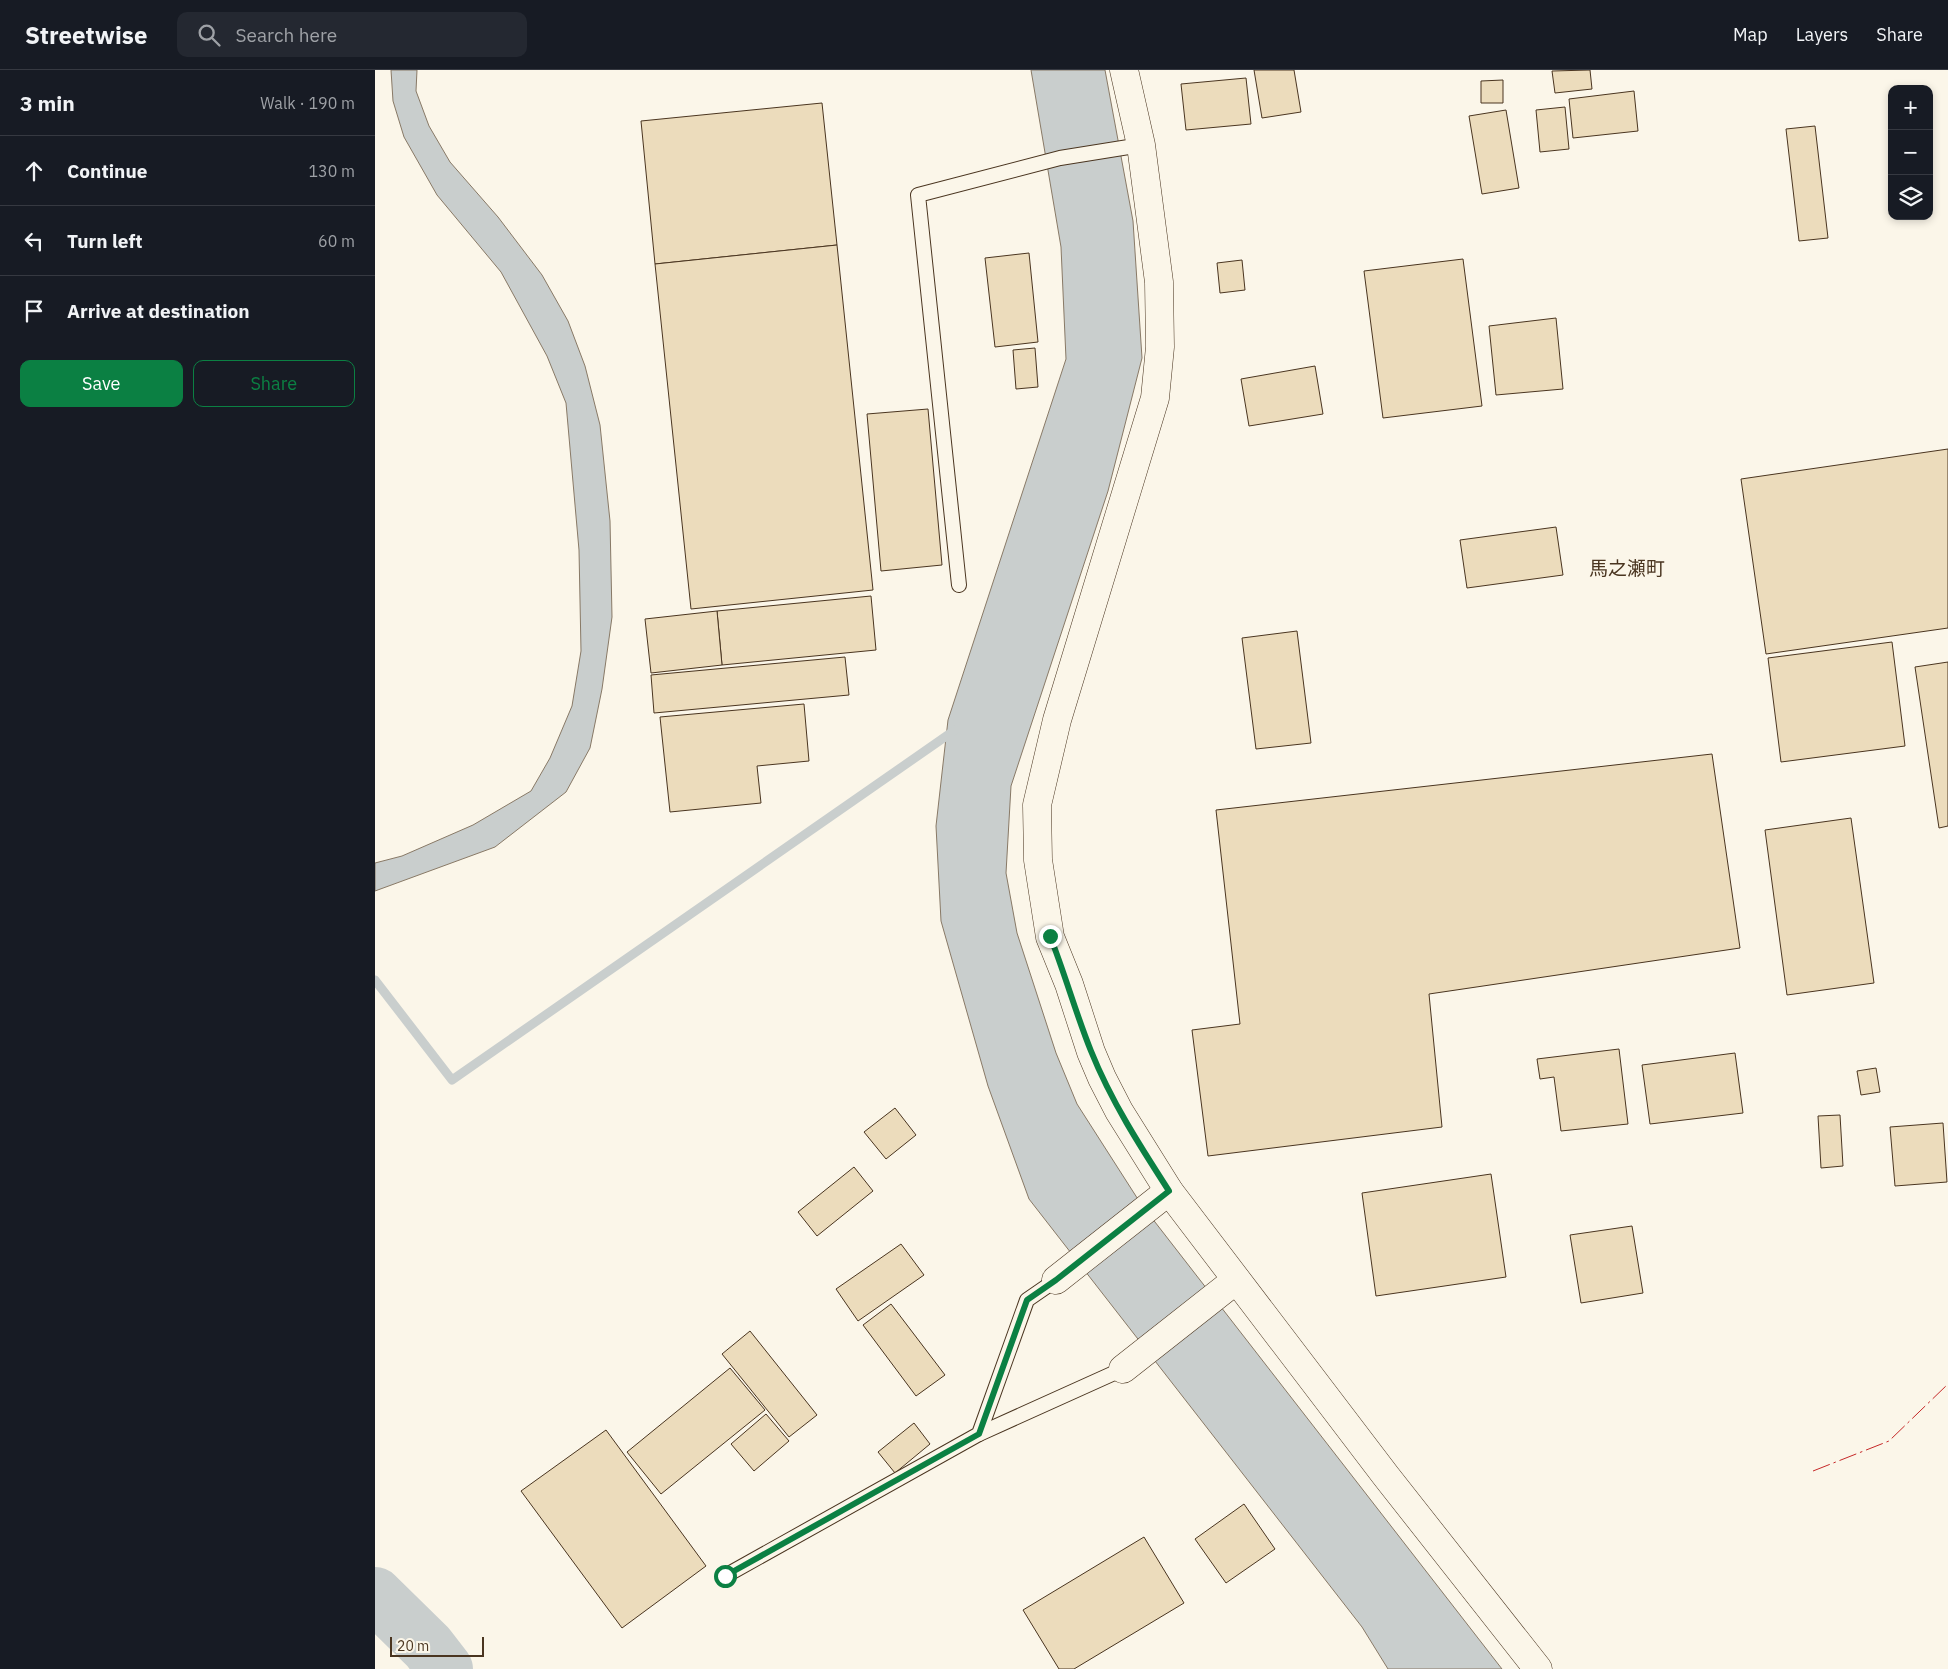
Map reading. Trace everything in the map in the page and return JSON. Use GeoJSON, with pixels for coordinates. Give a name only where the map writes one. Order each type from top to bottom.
{"type":"FeatureCollection","features":[{"type":"Feature","properties":{"kind":"street"},"geometry":{"type":"LineString","coordinates":[[1124,70],[1134,146],[1159,282],[1159,348],[1155,398],[1057,720],[1037,805],[1038,860],[1050,936],[1069,984],[1091,1052],[1119,1111],[1169,1191],[1386,1476],[1538,1669]]}},
{"type":"Feature","properties":{"kind":"street"},"geometry":{"type":"LineString","coordinates":[[1056,1280],[1169,1191]]}},
{"type":"Feature","properties":{"kind":"street"},"geometry":{"type":"LineString","coordinates":[[1123,1369],[1236,1280]]}},
{"type":"Feature","properties":{"kind":"lane"},"geometry":{"type":"LineString","coordinates":[[959,585],[918,195],[1060,158],[1134,146]]}},
{"type":"Feature","properties":{"kind":"lane"},"geometry":{"type":"LineString","coordinates":[[979,1434],[1027,1300],[1056,1280]]}},
{"type":"Feature","properties":{"kind":"lane"},"geometry":{"type":"LineString","coordinates":[[725,1576],[979,1434],[1123,1369]]}},
{"type":"Feature","properties":{"kind":"shaded area"},"geometry":{"type":"Polygon","coordinates":[[[391,70],[417,70],[416,91],[429,126],[450,162],[498,217],[542,275],[568,321],[585,366],[600,425],[610,521],[612,617],[602,689],[590,748],[566,792],[495,847],[375,891],[375,863],[402,856],[473,825],[531,791],[550,758],[572,706],[581,651],[579,550],[566,403],[547,356],[501,272],[437,195],[404,137],[393,101],[391,70]]]}},
{"type":"Feature","properties":{"kind":"shaded area"},"geometry":{"type":"Polygon","coordinates":[[[1031,70],[1105,70],[1133,221],[1142,358],[1108,491],[1011,786],[1006,873],[1017,933],[1056,1053],[1077,1104],[1141,1204],[1502,1669],[1388,1669],[1362,1627],[1029,1199],[988,1086],[941,921],[936,826],[948,720],[1066,359],[1061,247],[1031,70]]]}},
{"type":"Feature","properties":{"kind":"building"},"geometry":{"type":"Polygon","coordinates":[[[1254,70],[1294,70],[1301,112],[1262,118],[1254,70]]]}},
{"type":"Feature","properties":{"kind":"building"},"geometry":{"type":"Polygon","coordinates":[[[1590,70],[1592,89],[1555,93],[1552,71],[1590,70]]]}},
{"type":"Feature","properties":{"kind":"building"},"geometry":{"type":"Polygon","coordinates":[[[1246,78],[1251,124],[1186,130],[1181,84],[1246,78]]]}},
{"type":"Feature","properties":{"kind":"building"},"geometry":{"type":"Polygon","coordinates":[[[1503,80],[1503,103],[1481,103],[1481,81],[1503,80]]]}},
{"type":"Feature","properties":{"kind":"building"},"geometry":{"type":"Polygon","coordinates":[[[1634,91],[1638,131],[1573,138],[1569,99],[1634,91]]]}},
{"type":"Feature","properties":{"kind":"building"},"geometry":{"type":"Polygon","coordinates":[[[822,103],[837,245],[655,264],[641,121],[822,103]]]}},
{"type":"Feature","properties":{"kind":"building"},"geometry":{"type":"Polygon","coordinates":[[[1565,107],[1569,149],[1540,152],[1536,110],[1565,107]]]}},
{"type":"Feature","properties":{"kind":"building"},"geometry":{"type":"Polygon","coordinates":[[[1506,110],[1519,188],[1482,194],[1469,116],[1506,110]]]}},
{"type":"Feature","properties":{"kind":"building"},"geometry":{"type":"Polygon","coordinates":[[[1815,126],[1828,238],[1799,241],[1786,129],[1815,126]]]}},
{"type":"Feature","properties":{"kind":"building"},"geometry":{"type":"Polygon","coordinates":[[[837,245],[873,590],[691,609],[655,264],[837,245]]]}},
{"type":"Feature","properties":{"kind":"building"},"geometry":{"type":"Polygon","coordinates":[[[1029,253],[1038,342],[995,347],[985,258],[1029,253]]]}},
{"type":"Feature","properties":{"kind":"building"},"geometry":{"type":"Polygon","coordinates":[[[1463,259],[1482,406],[1383,418],[1364,271],[1463,259]]]}},
{"type":"Feature","properties":{"kind":"building"},"geometry":{"type":"Polygon","coordinates":[[[1242,260],[1245,290],[1220,293],[1217,263],[1242,260]]]}},
{"type":"Feature","properties":{"kind":"building"},"geometry":{"type":"Polygon","coordinates":[[[1556,318],[1563,389],[1496,395],[1489,326],[1556,318]]]}},
{"type":"Feature","properties":{"kind":"building"},"geometry":{"type":"Polygon","coordinates":[[[1035,348],[1038,387],[1016,389],[1013,350],[1035,348]]]}},
{"type":"Feature","properties":{"kind":"building"},"geometry":{"type":"Polygon","coordinates":[[[1315,366],[1323,414],[1249,426],[1241,379],[1315,366]]]}},
{"type":"Feature","properties":{"kind":"building"},"geometry":{"type":"Polygon","coordinates":[[[928,409],[942,565],[881,571],[867,414],[928,409]]]}},
{"type":"Feature","properties":{"kind":"building"},"geometry":{"type":"Polygon","coordinates":[[[1948,449],[1948,628],[1766,654],[1741,479],[1948,449]]]}},
{"type":"Feature","properties":{"kind":"building"},"geometry":{"type":"Polygon","coordinates":[[[1556,527],[1563,575],[1467,588],[1460,540],[1556,527]]]}},
{"type":"Feature","properties":{"kind":"building"},"geometry":{"type":"Polygon","coordinates":[[[871,596],[876,650],[722,665],[717,611],[871,596]]]}},
{"type":"Feature","properties":{"kind":"building"},"geometry":{"type":"Polygon","coordinates":[[[717,611],[722,665],[651,673],[645,619],[717,611]]]}},
{"type":"Feature","properties":{"kind":"building"},"geometry":{"type":"Polygon","coordinates":[[[1297,631],[1311,743],[1256,749],[1242,638],[1297,631]]]}},
{"type":"Feature","properties":{"kind":"building"},"geometry":{"type":"Polygon","coordinates":[[[1892,642],[1905,746],[1781,762],[1768,658],[1892,642]]]}},
{"type":"Feature","properties":{"kind":"building"},"geometry":{"type":"Polygon","coordinates":[[[845,657],[849,695],[654,713],[651,675],[845,657]]]}},
{"type":"Feature","properties":{"kind":"building"},"geometry":{"type":"Polygon","coordinates":[[[1948,662],[1948,826],[1939,828],[1915,667],[1948,662]]]}},
{"type":"Feature","properties":{"kind":"building"},"geometry":{"type":"Polygon","coordinates":[[[804,704],[809,761],[757,766],[761,803],[670,812],[660,717],[804,704]]]}},
{"type":"Feature","properties":{"kind":"building"},"geometry":{"type":"Polygon","coordinates":[[[1712,754],[1740,948],[1429,994],[1442,1127],[1208,1156],[1192,1030],[1240,1024],[1216,810],[1712,754]]]}},
{"type":"Feature","properties":{"kind":"building"},"geometry":{"type":"Polygon","coordinates":[[[1851,818],[1874,983],[1787,995],[1765,830],[1851,818]]]}},
{"type":"Feature","properties":{"kind":"building"},"geometry":{"type":"Polygon","coordinates":[[[1619,1049],[1628,1124],[1561,1131],[1554,1077],[1540,1079],[1537,1059],[1619,1049]]]}},
{"type":"Feature","properties":{"kind":"building"},"geometry":{"type":"Polygon","coordinates":[[[1735,1053],[1743,1113],[1650,1124],[1642,1065],[1735,1053]]]}},
{"type":"Feature","properties":{"kind":"building"},"geometry":{"type":"Polygon","coordinates":[[[1876,1068],[1880,1092],[1861,1095],[1857,1071],[1876,1068]]]}},
{"type":"Feature","properties":{"kind":"building"},"geometry":{"type":"Polygon","coordinates":[[[895,1108],[916,1135],[886,1159],[864,1132],[895,1108]]]}},
{"type":"Feature","properties":{"kind":"building"},"geometry":{"type":"Polygon","coordinates":[[[1840,1115],[1843,1166],[1821,1168],[1818,1116],[1840,1115]]]}},
{"type":"Feature","properties":{"kind":"building"},"geometry":{"type":"Polygon","coordinates":[[[1943,1123],[1947,1182],[1895,1186],[1890,1127],[1943,1123]]]}},
{"type":"Feature","properties":{"kind":"building"},"geometry":{"type":"Polygon","coordinates":[[[854,1167],[873,1191],[817,1236],[798,1212],[854,1167]]]}},
{"type":"Feature","properties":{"kind":"building"},"geometry":{"type":"Polygon","coordinates":[[[1491,1174],[1506,1277],[1376,1296],[1362,1193],[1491,1174]]]}},
{"type":"Feature","properties":{"kind":"building"},"geometry":{"type":"Polygon","coordinates":[[[1632,1226],[1643,1293],[1581,1303],[1570,1235],[1632,1226]]]}},
{"type":"Feature","properties":{"kind":"building"},"geometry":{"type":"Polygon","coordinates":[[[901,1244],[924,1275],[858,1321],[836,1289],[901,1244]]]}},
{"type":"Feature","properties":{"kind":"building"},"geometry":{"type":"Polygon","coordinates":[[[891,1304],[945,1375],[916,1396],[863,1325],[891,1304]]]}},
{"type":"Feature","properties":{"kind":"building"},"geometry":{"type":"Polygon","coordinates":[[[750,1331],[817,1415],[789,1437],[722,1354],[750,1331]]]}},
{"type":"Feature","properties":{"kind":"building"},"geometry":{"type":"Polygon","coordinates":[[[730,1368],[765,1410],[661,1494],[627,1452],[730,1368]]]}},
{"type":"Feature","properties":{"kind":"building"},"geometry":{"type":"Polygon","coordinates":[[[766,1414],[789,1441],[754,1471],[731,1444],[766,1414]]]}},
{"type":"Feature","properties":{"kind":"building"},"geometry":{"type":"Polygon","coordinates":[[[914,1423],[930,1444],[895,1473],[878,1452],[914,1423]]]}},
{"type":"Feature","properties":{"kind":"building"},"geometry":{"type":"Polygon","coordinates":[[[606,1430],[706,1566],[622,1628],[521,1491],[606,1430]]]}},
{"type":"Feature","properties":{"kind":"building"},"geometry":{"type":"Polygon","coordinates":[[[1244,1504],[1275,1549],[1226,1583],[1195,1539],[1244,1504]]]}},
{"type":"Feature","properties":{"kind":"building"},"geometry":{"type":"Polygon","coordinates":[[[1144,1537],[1184,1603],[1074,1669],[1059,1669],[1023,1610],[1144,1537]]]}},
{"type":"Feature","properties":{"kind":"waterway"},"geometry":{"type":"LineString","coordinates":[[375,980],[452,1080],[955,730]]}},
{"type":"Feature","properties":{"kind":"waterway"},"geometry":{"type":"LineString","coordinates":[[375,1595],[428,1647],[445,1669]]}},
{"type":"Feature","properties":{"kind":"power"},"geometry":{"type":"LineString","coordinates":[[1813,1471],[1889,1441],[1948,1384]]}},
{"type":"Feature","properties":{"kind":"district","name":"馬之瀬町"},"geometry":{"type":"Point","coordinates":[1627,568]}},
{"type":"Feature","properties":{"kind":"route"},"geometry":{"type":"LineString","coordinates":[[725,1576],[979,1434],[1027,1300],[1056,1280],[1169,1191],[1119,1111],[1102,1078],[1050,936]]}}]}
